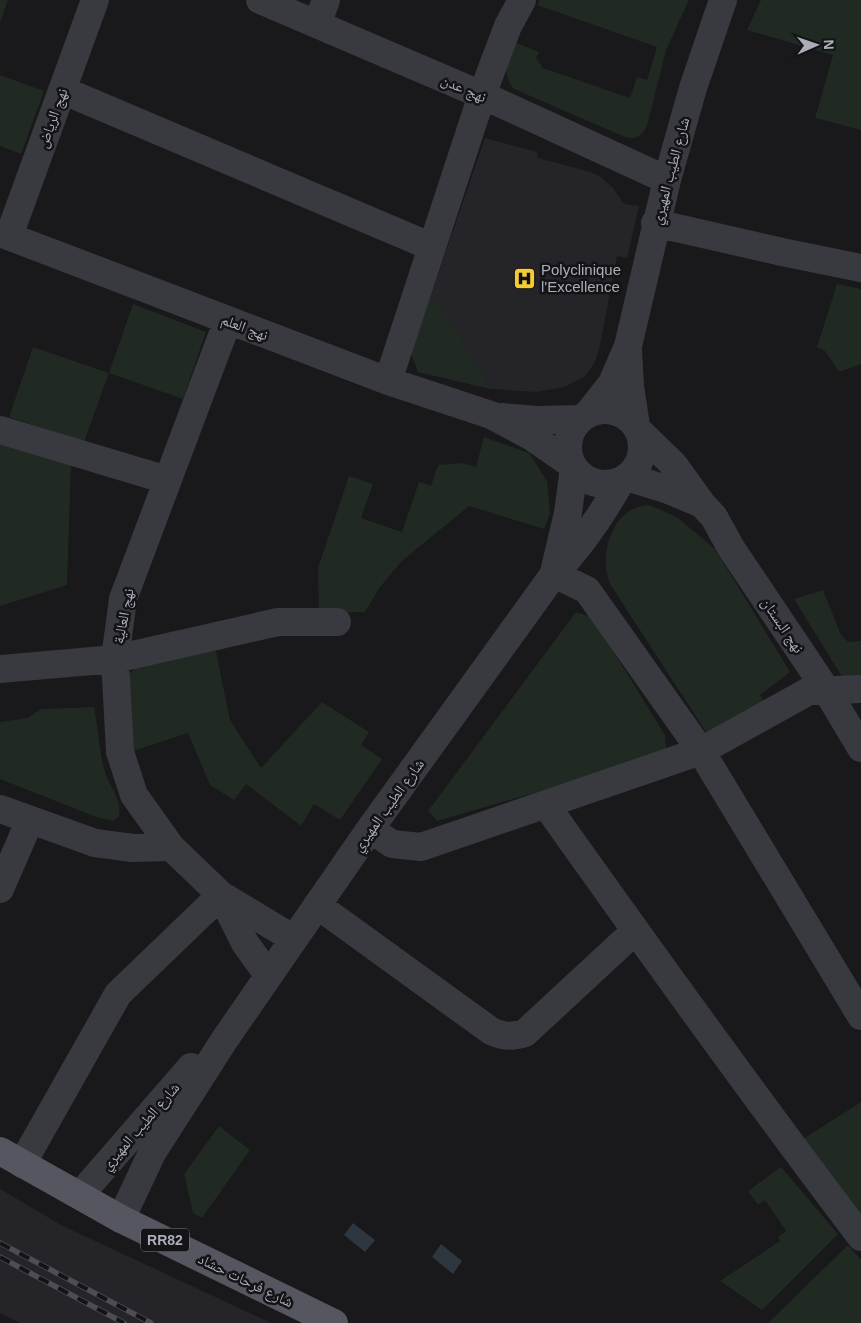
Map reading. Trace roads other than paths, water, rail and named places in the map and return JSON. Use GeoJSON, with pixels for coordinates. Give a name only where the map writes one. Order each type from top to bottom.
{"type":"FeatureCollection","features":[{"type":"Feature","properties":{"kind":"main road","name":"شارع فرحات حشاد"},"geometry":{"type":"LineString","coordinates":[[11,1157],[122,1219],[334,1323]]}},
{"type":"Feature","properties":{"kind":"street","name":"نهج الرياض"},"geometry":{"type":"LineString","coordinates":[[4,235],[62,90],[95,0]]}},
{"type":"Feature","properties":{"kind":"street","name":"نهج عدن"},"geometry":{"type":"LineString","coordinates":[[260,0],[321,12],[482,95],[667,180]]}},
{"type":"Feature","properties":{"kind":"street"},"geometry":{"type":"LineString","coordinates":[[388,381],[482,95],[508,26],[522,0]]}},
{"type":"Feature","properties":{"kind":"street","name":"شارع الطيب المهيري"},"geometry":{"type":"LineString","coordinates":[[583,417],[612,383],[628,346],[656,223],[692,88],[723,0]]}},
{"type":"Feature","properties":{"kind":"street"},"geometry":{"type":"LineString","coordinates":[[62,90],[432,247]]}},
{"type":"Feature","properties":{"kind":"street"},"geometry":{"type":"LineString","coordinates":[[656,223],[861,268]]}},
{"type":"Feature","properties":{"kind":"street","name":"نهج العلم"},"geometry":{"type":"LineString","coordinates":[[4,235],[388,381],[491,415],[532,437],[573,466]]}},
{"type":"Feature","properties":{"kind":"street","name":"نهج العالية"},"geometry":{"type":"LineString","coordinates":[[228,320],[123,599],[115,659],[120,752],[134,795],[171,848],[221,895],[294,939]]}},
{"type":"Feature","properties":{"kind":"street","name":"شارع الطيب المهيري"},"geometry":{"type":"LineString","coordinates":[[628,346],[630,386],[637,429]]}},
{"type":"Feature","properties":{"kind":"street"},"geometry":{"type":"LineString","coordinates":[[602,410],[619,412],[628,418],[637,429],[642,443],[641,456],[636,468],[624,479],[611,484],[600,485],[590,482],[581,476],[573,466],[568,445],[574,426],[583,417],[602,410]]}},
{"type":"Feature","properties":{"kind":"street","name":"نهج العلم"},"geometry":{"type":"LineString","coordinates":[[491,415],[536,420],[583,417]]}},
{"type":"Feature","properties":{"kind":"street","name":"نهج البستان"},"geometry":{"type":"LineString","coordinates":[[637,429],[674,465],[714,518],[731,548],[827,690],[861,748]]}},
{"type":"Feature","properties":{"kind":"street"},"geometry":{"type":"LineString","coordinates":[[0,430],[167,480]]}},
{"type":"Feature","properties":{"kind":"street","name":"شارع الطيب المهيري"},"geometry":{"type":"LineString","coordinates":[[554,574],[568,513],[573,466]]}},
{"type":"Feature","properties":{"kind":"street","name":"شارع الطيب المهيري"},"geometry":{"type":"LineString","coordinates":[[122,1219],[152,1152],[268,975],[370,829],[554,574],[571,556],[589,532],[624,479]]}},
{"type":"Feature","properties":{"kind":"street","name":"نهج البستان"},"geometry":{"type":"LineString","coordinates":[[624,479],[666,489],[702,504]]}},
{"type":"Feature","properties":{"kind":"street"},"geometry":{"type":"LineString","coordinates":[[554,574],[587,590],[701,751],[861,1016]]}},
{"type":"Feature","properties":{"kind":"street"},"geometry":{"type":"LineString","coordinates":[[0,669],[115,659],[278,622],[337,622]]}},
{"type":"Feature","properties":{"kind":"street"},"geometry":{"type":"LineString","coordinates":[[370,829],[392,844],[421,847],[701,751],[809,691],[861,689]]}},
{"type":"Feature","properties":{"kind":"street"},"geometry":{"type":"LineString","coordinates":[[546,804],[635,931],[861,1237]]}},
{"type":"Feature","properties":{"kind":"street"},"geometry":{"type":"LineString","coordinates":[[0,809],[95,843],[134,848],[171,848]]}},
{"type":"Feature","properties":{"kind":"street"},"geometry":{"type":"LineString","coordinates":[[0,889],[30,820]]}},
{"type":"Feature","properties":{"kind":"street"},"geometry":{"type":"LineString","coordinates":[[11,1157],[118,994],[221,895]]}},
{"type":"Feature","properties":{"kind":"street","name":"نهج العالية"},"geometry":{"type":"LineString","coordinates":[[221,895],[245,943],[268,975]]}},
{"type":"Feature","properties":{"kind":"street"},"geometry":{"type":"LineString","coordinates":[[317,906],[483,1025],[502,1036],[515,1036],[525,1033],[635,931]]}},
{"type":"Feature","properties":{"kind":"street","name":"شارع الطيب المهيري"},"geometry":{"type":"LineString","coordinates":[[80,1195],[199,1058],[225,1039]]}},
{"type":"Feature","properties":{"kind":"railway"},"geometry":{"type":"LineString","coordinates":[[0,1243],[151,1323]]}},
{"type":"Feature","properties":{"kind":"railway"},"geometry":{"type":"LineString","coordinates":[[0,1257],[124,1323]]}},
{"type":"Feature","properties":{"kind":"place","name":"Polyclinique l'Excellence"},"geometry":{"type":"Point","coordinates":[525,278]}}]}
